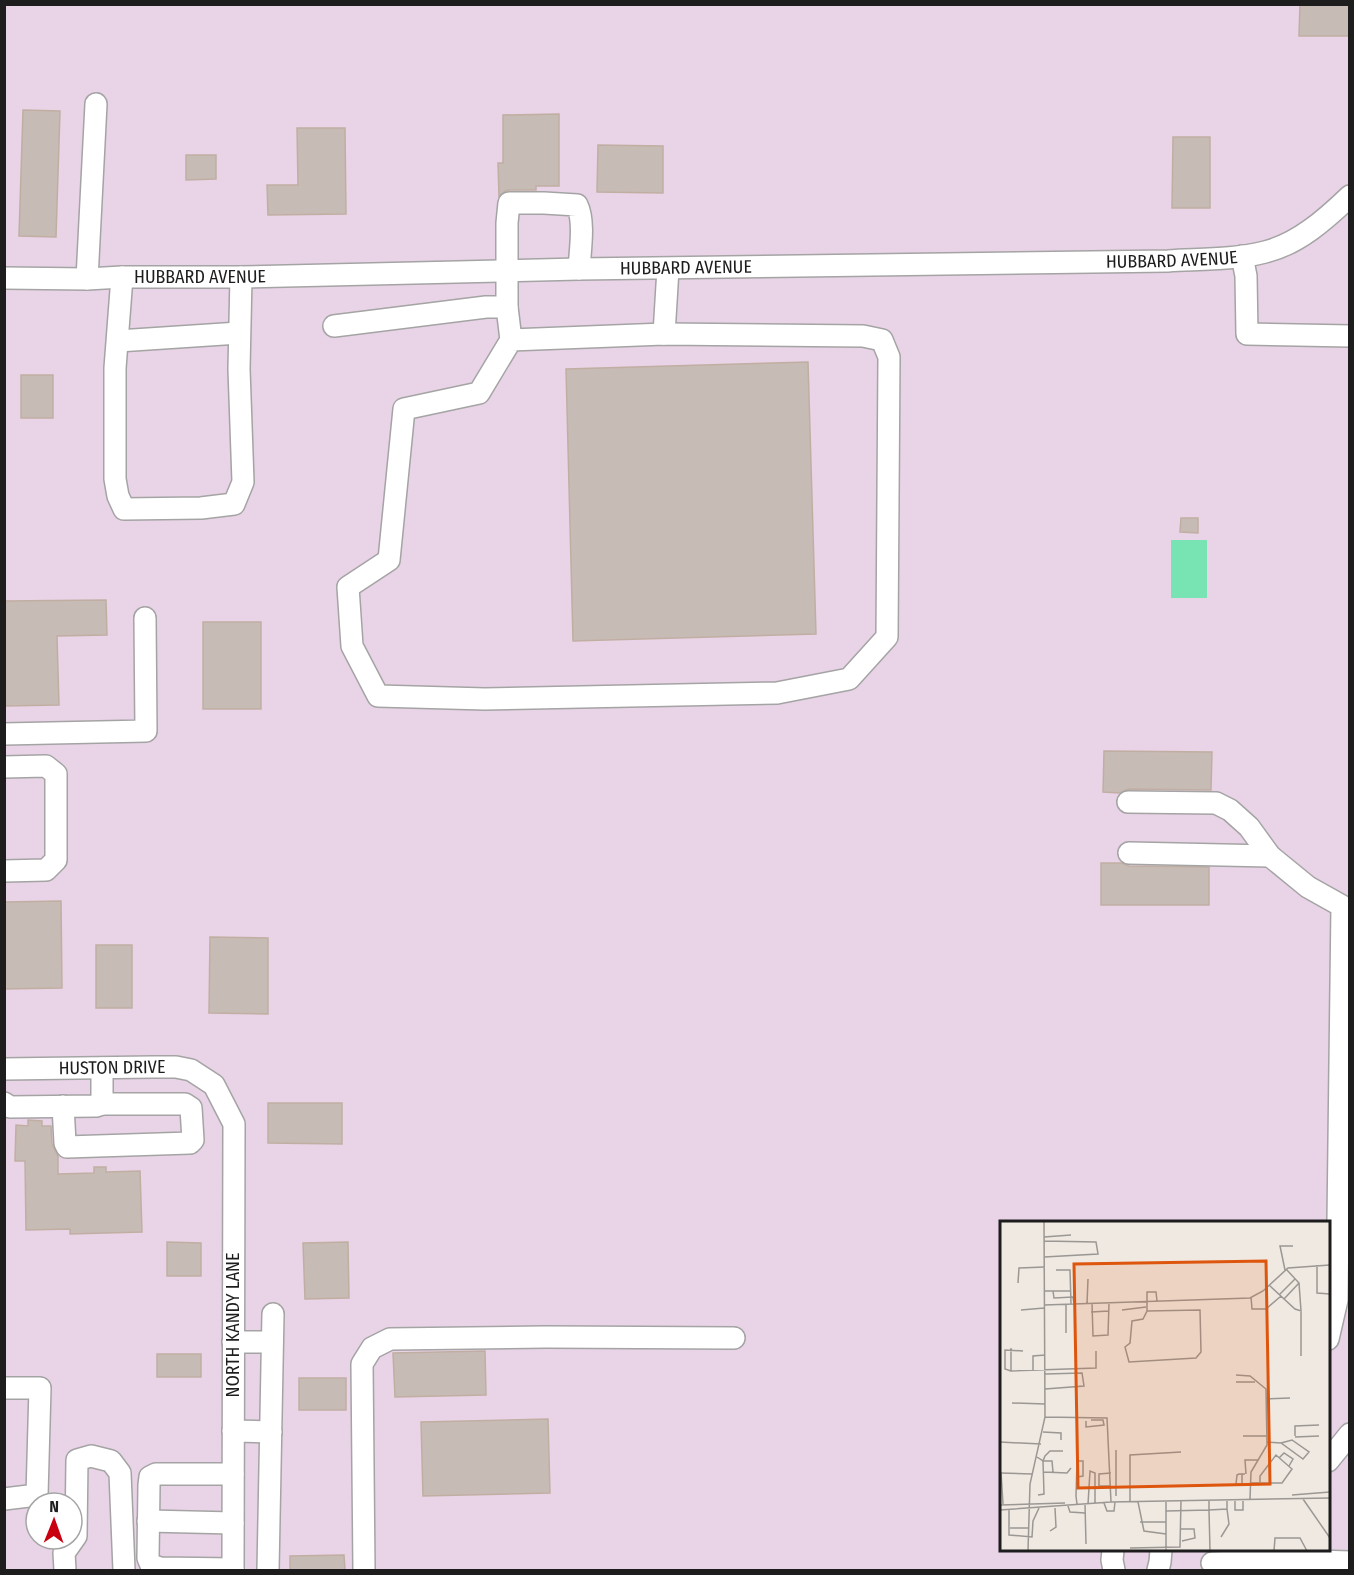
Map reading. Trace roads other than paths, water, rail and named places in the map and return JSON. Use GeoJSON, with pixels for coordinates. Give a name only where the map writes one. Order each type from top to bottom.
{"type":"FeatureCollection","features":[{"type":"Feature","properties":{"kind":"street"},"geometry":{"type":"LineString","coordinates":[[87,279],[96,104]]}},
{"type":"Feature","properties":{"kind":"street","name":"HUBBARD AVENUE"},"geometry":{"type":"LineString","coordinates":[[4,278],[241,277],[579,269],[1168,261],[1267,252],[1297,239],[1330,216],[1350,196]]}},
{"type":"Feature","properties":{"kind":"street"},"geometry":{"type":"LineString","coordinates":[[511,340],[664,334],[862,336],[882,340],[890,357],[887,637],[849,680],[777,693],[485,699],[378,696],[352,646],[348,587],[389,560],[404,409],[478,393],[511,340],[507,307],[509,204],[577,205],[581,220],[579,269]]}},
{"type":"Feature","properties":{"kind":"street"},"geometry":{"type":"LineString","coordinates":[[1242,256],[1246,276],[1247,334],[1350,336]]}},
{"type":"Feature","properties":{"kind":"street"},"geometry":{"type":"LineString","coordinates":[[664,334],[668,268]]}},
{"type":"Feature","properties":{"kind":"street"},"geometry":{"type":"LineString","coordinates":[[122,277],[115,368],[115,479],[118,496],[124,509],[201,508],[234,504],[243,482],[239,369],[241,277]]}},
{"type":"Feature","properties":{"kind":"street"},"geometry":{"type":"LineString","coordinates":[[334,326],[486,307],[507,307]]}},
{"type":"Feature","properties":{"kind":"street"},"geometry":{"type":"LineString","coordinates":[[118,341],[239,333]]}},
{"type":"Feature","properties":{"kind":"street"},"geometry":{"type":"LineString","coordinates":[[4,734],[146,731],[145,618]]}},
{"type":"Feature","properties":{"kind":"street"},"geometry":{"type":"LineString","coordinates":[[4,767],[46,766],[56,774],[56,860],[46,870],[4,871]]}},
{"type":"Feature","properties":{"kind":"street"},"geometry":{"type":"LineString","coordinates":[[1128,802],[1216,803],[1230,810],[1249,827],[1270,856],[1308,887],[1342,906],[1345,970],[1333,1238],[1344,1277],[1330,1334]]}},
{"type":"Feature","properties":{"kind":"street"},"geometry":{"type":"LineString","coordinates":[[1129,853],[1270,856]]}},
{"type":"Feature","properties":{"kind":"street","name":"HUSTON DRIVE"},"geometry":{"type":"LineString","coordinates":[[4,1069],[176,1067],[191,1070],[214,1085]]}},
{"type":"Feature","properties":{"kind":"street"},"geometry":{"type":"LineString","coordinates":[[102,1068],[102,1104]]}},
{"type":"Feature","properties":{"kind":"street","name":"NORTH KANDY LANE"},"geometry":{"type":"LineString","coordinates":[[214,1085],[234,1124],[233,1570]]}},
{"type":"Feature","properties":{"kind":"street"},"geometry":{"type":"LineString","coordinates":[[4,1103],[10,1107],[63,1106],[96,1106],[102,1104],[185,1104],[190,1108],[193,1140],[189,1143],[67,1148],[63,1106]]}},
{"type":"Feature","properties":{"kind":"street"},"geometry":{"type":"LineString","coordinates":[[268,1570],[273,1314]]}},
{"type":"Feature","properties":{"kind":"street"},"geometry":{"type":"LineString","coordinates":[[364,1570],[362,1365],[372,1348],[390,1339],[734,1338]]}},
{"type":"Feature","properties":{"kind":"street"},"geometry":{"type":"LineString","coordinates":[[233,1342],[272,1342]]}},
{"type":"Feature","properties":{"kind":"street"},"geometry":{"type":"LineString","coordinates":[[4,1388],[40,1388],[38,1495],[4,1499]]}},
{"type":"Feature","properties":{"kind":"street"},"geometry":{"type":"LineString","coordinates":[[233,1431],[271,1432]]}},
{"type":"Feature","properties":{"kind":"street"},"geometry":{"type":"LineString","coordinates":[[1330,1460],[1350,1434]]}},
{"type":"Feature","properties":{"kind":"street"},"geometry":{"type":"LineString","coordinates":[[64,1570],[64,1553],[76,1536],[77,1460],[91,1456],[111,1461],[120,1473],[124,1570]]}},
{"type":"Feature","properties":{"kind":"street"},"geometry":{"type":"LineString","coordinates":[[233,1474],[156,1474],[150,1477],[148,1485],[148,1558],[151,1565],[160,1568],[233,1570]]}},
{"type":"Feature","properties":{"kind":"street"},"geometry":{"type":"LineString","coordinates":[[148,1521],[233,1523]]}},
{"type":"Feature","properties":{"kind":"street"},"geometry":{"type":"LineString","coordinates":[[1113,1551],[1114,1570]]}},
{"type":"Feature","properties":{"kind":"street"},"geometry":{"type":"LineString","coordinates":[[1158,1570],[1161,1551]]}},
{"type":"Feature","properties":{"kind":"street"},"geometry":{"type":"LineString","coordinates":[[1212,1561],[1283,1555],[1350,1562]]}}]}
